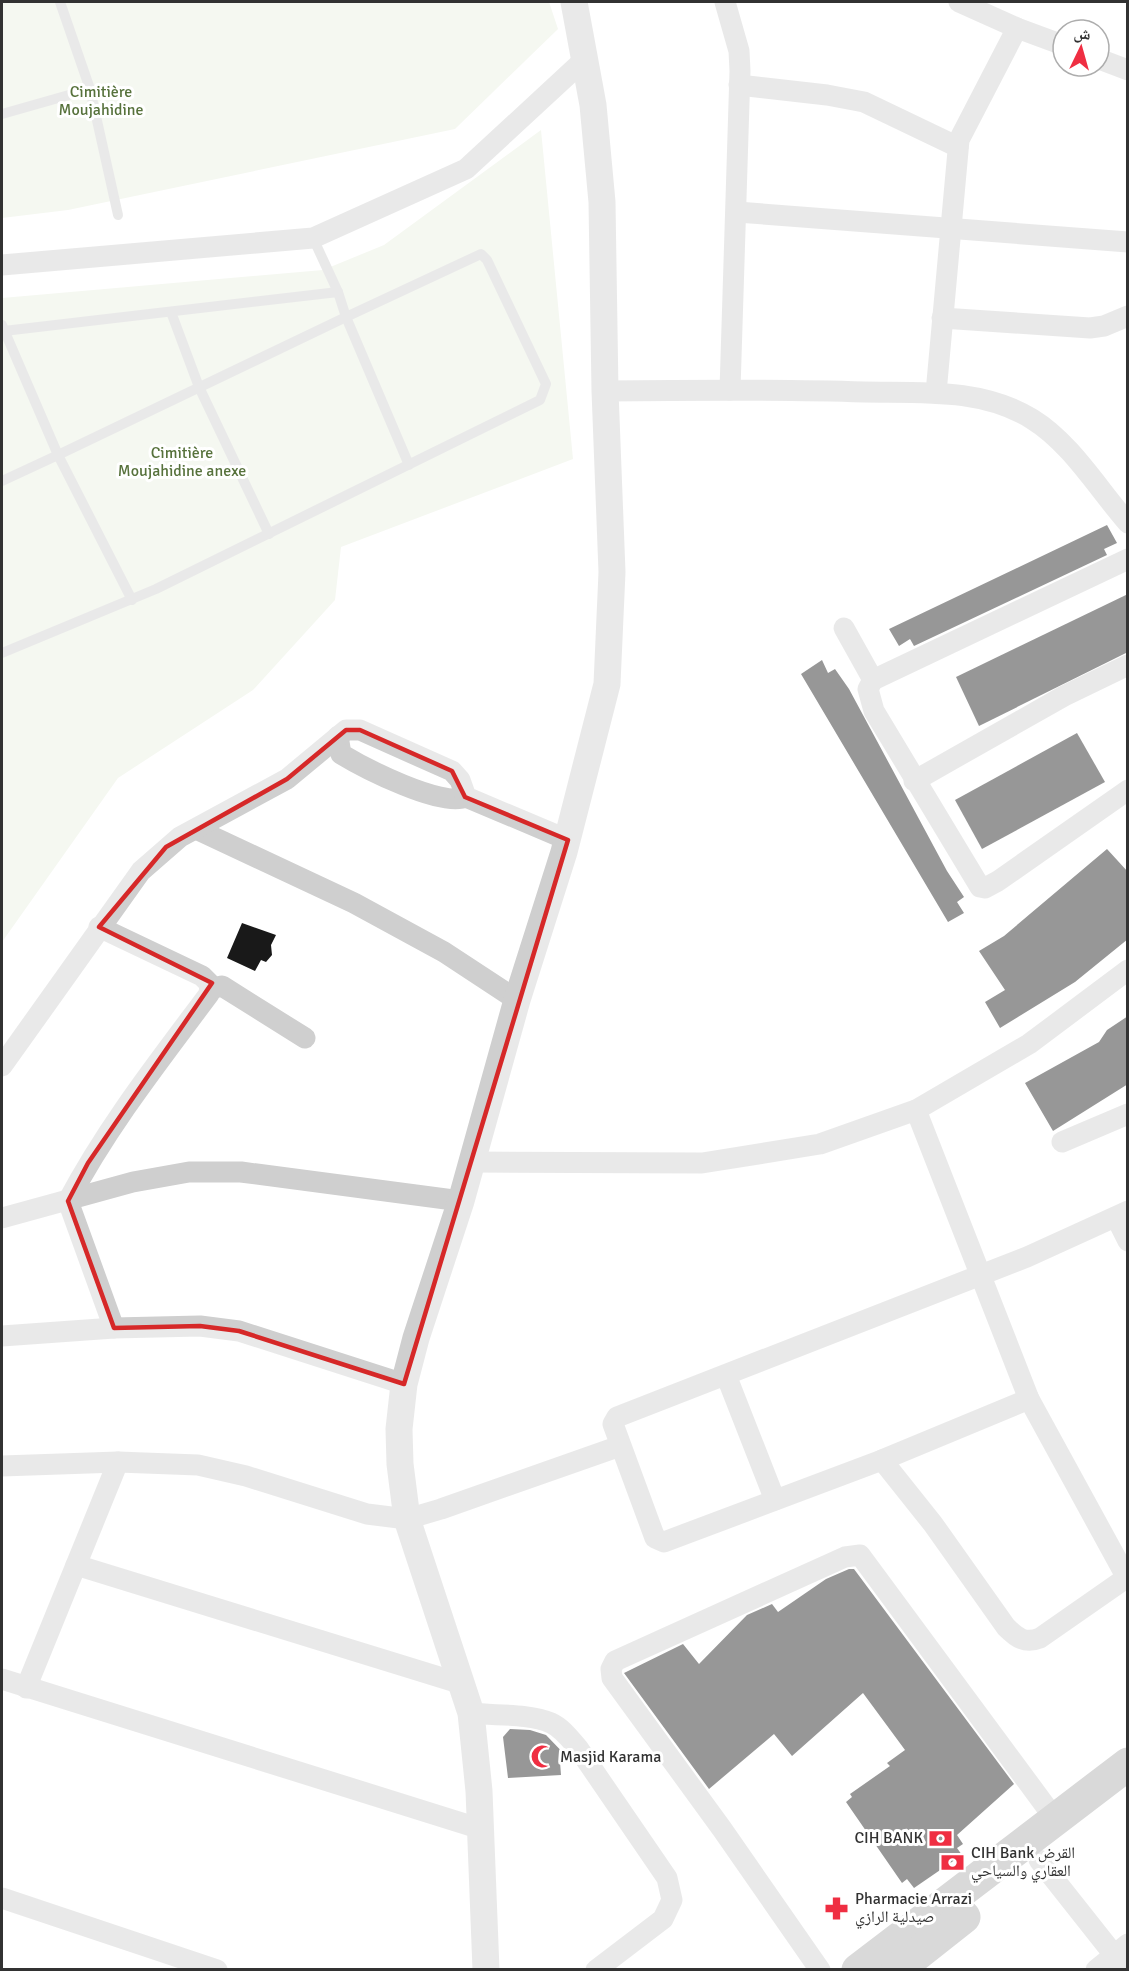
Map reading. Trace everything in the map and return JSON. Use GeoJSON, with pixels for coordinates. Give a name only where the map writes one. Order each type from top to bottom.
{"type":"FeatureCollection","features":[{"type":"Feature","properties":{"kind":"main road"},"geometry":{"type":"LineString","coordinates":[[858,1970],[1128,1764]]}},
{"type":"Feature","properties":{"kind":"main road"},"geometry":{"type":"LineString","coordinates":[[897,1970],[1128,1792]]}},
{"type":"Feature","properties":{"kind":"street"},"geometry":{"type":"LineString","coordinates":[[486,1970],[481,1829],[471,1713],[407,1518],[399,1453],[404,1384],[429,1295],[461,1201],[517,1000],[568,840],[600,717],[610,656],[612,572],[600,171],[585,59],[574,2]]}},
{"type":"Feature","properties":{"kind":"street"},"geometry":{"type":"LineString","coordinates":[[725,2],[739,51],[737,212],[730,390]]}},
{"type":"Feature","properties":{"kind":"street"},"geometry":{"type":"LineString","coordinates":[[959,2],[1051,41]]}},
{"type":"Feature","properties":{"kind":"street"},"geometry":{"type":"LineString","coordinates":[[936,393],[958,147],[964,128],[1017,28]]}},
{"type":"Feature","properties":{"kind":"street"},"geometry":{"type":"LineString","coordinates":[[2,265],[313,238],[466,169],[585,59]]}},
{"type":"Feature","properties":{"kind":"street"},"geometry":{"type":"LineString","coordinates":[[1111,64],[1128,70]]}},
{"type":"Feature","properties":{"kind":"street"},"geometry":{"type":"LineString","coordinates":[[739,85],[834,96],[864,102],[958,147]]}},
{"type":"Feature","properties":{"kind":"street"},"geometry":{"type":"LineString","coordinates":[[737,212],[1128,242]]}},
{"type":"Feature","properties":{"kind":"street"},"geometry":{"type":"LineString","coordinates":[[942,318],[1090,328],[1104,326],[1128,316]]}},
{"type":"Feature","properties":{"kind":"street"},"geometry":{"type":"LineString","coordinates":[[605,392],[730,390],[936,393],[997,403],[1034,420],[1073,457],[1128,523]]}},
{"type":"Feature","properties":{"kind":"street"},"geometry":{"type":"LineString","coordinates":[[1128,559],[873,680],[868,689],[874,711],[978,886],[985,888],[1007,875],[1128,790]]}},
{"type":"Feature","properties":{"kind":"street"},"geometry":{"type":"LineString","coordinates":[[844,628],[873,680]]}},
{"type":"Feature","properties":{"kind":"street"},"geometry":{"type":"LineString","coordinates":[[914,781],[1064,696],[1128,665]]}},
{"type":"Feature","properties":{"kind":"street"},"geometry":{"type":"LineString","coordinates":[[2,1066],[141,871],[166,847],[286,779],[345,730],[360,730],[452,771],[460,780],[466,797],[568,840]]}},
{"type":"Feature","properties":{"kind":"street"},"geometry":{"type":"LineString","coordinates":[[338,736],[341,754],[370,770],[444,800],[458,801],[466,797]]}},
{"type":"Feature","properties":{"kind":"street"},"geometry":{"type":"LineString","coordinates":[[196,829],[354,903],[444,952],[517,1000]]}},
{"type":"Feature","properties":{"kind":"street"},"geometry":{"type":"LineString","coordinates":[[99,927],[202,976],[208,981],[210,989]]}},
{"type":"Feature","properties":{"kind":"street"},"geometry":{"type":"LineString","coordinates":[[472,1162],[702,1163],[820,1144],[916,1110],[1029,1044],[1128,970]]}},
{"type":"Feature","properties":{"kind":"street"},"geometry":{"type":"LineString","coordinates":[[114,1328],[68,1201],[88,1163],[210,989],[222,986],[305,1038]]}},
{"type":"Feature","properties":{"kind":"street"},"geometry":{"type":"LineString","coordinates":[[882,1460],[933,1524],[1006,1627],[1019,1639],[1031,1641],[1040,1638],[1127,1579],[1029,1399],[916,1110]]}},
{"type":"Feature","properties":{"kind":"street"},"geometry":{"type":"LineString","coordinates":[[1062,1142],[1128,1114]]}},
{"type":"Feature","properties":{"kind":"street"},"geometry":{"type":"LineString","coordinates":[[2,1218],[133,1182],[189,1172],[241,1172],[461,1201]]}},
{"type":"Feature","properties":{"kind":"street"},"geometry":{"type":"LineString","coordinates":[[1029,1399],[882,1460],[660,1542],[655,1538],[613,1424],[617,1417],[981,1275],[1122,1214],[1128,1241]]}},
{"type":"Feature","properties":{"kind":"street"},"geometry":{"type":"LineString","coordinates":[[2,1336],[114,1328],[200,1326],[239,1331],[404,1384]]}},
{"type":"Feature","properties":{"kind":"street"},"geometry":{"type":"LineString","coordinates":[[726,1375],[775,1500]]}},
{"type":"Feature","properties":{"kind":"street"},"geometry":{"type":"LineString","coordinates":[[2,1466],[118,1462],[174,1463],[222,1469],[356,1511],[386,1518],[407,1518],[441,1509],[620,1446]]}},
{"type":"Feature","properties":{"kind":"street"},"geometry":{"type":"LineString","coordinates":[[26,1688],[118,1462]]}},
{"type":"Feature","properties":{"kind":"street"},"geometry":{"type":"LineString","coordinates":[[820,1970],[722,1829],[612,1678],[611,1669],[615,1661],[845,1557],[860,1555],[1055,1819]]}},
{"type":"Feature","properties":{"kind":"street"},"geometry":{"type":"LineString","coordinates":[[76,1565],[462,1684]]}},
{"type":"Feature","properties":{"kind":"street"},"geometry":{"type":"LineString","coordinates":[[2,1679],[481,1829]]}},
{"type":"Feature","properties":{"kind":"street"},"geometry":{"type":"LineString","coordinates":[[471,1713],[538,1720],[551,1723],[564,1731],[667,1878],[673,1894],[671,1904],[663,1919],[596,1970]]}},
{"type":"Feature","properties":{"kind":"street"},"geometry":{"type":"LineString","coordinates":[[1039,1860],[1123,1956],[1096,1970]]}},
{"type":"Feature","properties":{"kind":"street"},"geometry":{"type":"LineString","coordinates":[[2,1898],[217,1970]]}},
{"type":"Feature","properties":{"kind":"lane"},"geometry":{"type":"LineString","coordinates":[[60,2],[90,89],[118,215]]}},
{"type":"Feature","properties":{"kind":"lane"},"geometry":{"type":"LineString","coordinates":[[2,114],[90,89]]}},
{"type":"Feature","properties":{"kind":"lane"},"geometry":{"type":"LineString","coordinates":[[313,238],[338,292],[346,317],[409,465]]}},
{"type":"Feature","properties":{"kind":"lane"},"geometry":{"type":"LineString","coordinates":[[2,481],[481,254],[487,260],[546,384],[540,400],[409,465],[132,600],[2,653]]}},
{"type":"Feature","properties":{"kind":"lane"},"geometry":{"type":"LineString","coordinates":[[132,600],[58,455],[3,328],[171,312],[338,292]]}},
{"type":"Feature","properties":{"kind":"lane"},"geometry":{"type":"LineString","coordinates":[[171,312],[199,387],[269,534]]}},
{"type":"Feature","properties":{"kind":"highlighted area"},"geometry":{"type":"Polygon","coordinates":[[[346,730],[360,730],[452,771],[465,797],[568,840],[404,1384],[239,1331],[200,1326],[114,1328],[68,1201],[88,1163],[212,983],[99,927],[166,847],[287,779],[346,730]]]}},
{"type":"Feature","properties":{"kind":"green space","name":"Cimitière Moujahidine"},"geometry":{"type":"Polygon","coordinates":[[[2,2],[549,2],[558,29],[455,129],[68,210],[2,218],[2,2]]]}},
{"type":"Feature","properties":{"kind":"green space","name":"Cimitière Moujahidine anexe"},"geometry":{"type":"Polygon","coordinates":[[[541,130],[573,459],[341,547],[335,600],[253,690],[118,778],[2,942],[2,298],[323,270],[384,245],[541,130]]]}},
{"type":"Feature","properties":{"kind":"building"},"geometry":{"type":"Polygon","coordinates":[[[1107,525],[1117,543],[1104,549],[1107,555],[914,646],[910,639],[899,646],[889,629],[1107,525]]]}},
{"type":"Feature","properties":{"kind":"building"},"geometry":{"type":"Polygon","coordinates":[[[1128,594],[1128,652],[979,726],[956,677],[1128,594]]]}},
{"type":"Feature","properties":{"kind":"building"},"geometry":{"type":"Polygon","coordinates":[[[822,660],[828,673],[835,669],[849,689],[947,871],[964,897],[957,902],[964,913],[948,922],[801,674],[822,660]]]}},
{"type":"Feature","properties":{"kind":"building"},"geometry":{"type":"Polygon","coordinates":[[[1077,733],[1105,782],[982,849],[955,800],[1077,733]]]}},
{"type":"Feature","properties":{"kind":"building"},"geometry":{"type":"Polygon","coordinates":[[[1107,849],[1128,872],[1128,939],[1075,982],[1000,1028],[985,1002],[1005,990],[979,951],[1004,936],[1107,849]]]}},
{"type":"Feature","properties":{"kind":"building"},"geometry":{"type":"Polygon","coordinates":[[[242,923],[276,935],[271,945],[272,955],[266,962],[261,960],[255,971],[227,958],[242,923]]]}},
{"type":"Feature","properties":{"kind":"building"},"geometry":{"type":"Polygon","coordinates":[[[1128,1016],[1128,1084],[1053,1131],[1025,1083],[1099,1042],[1107,1030],[1128,1016]]]}},
{"type":"Feature","properties":{"kind":"building"},"geometry":{"type":"Polygon","coordinates":[[[854,1569],[1014,1784],[957,1835],[963,1844],[957,1848],[962,1855],[914,1888],[907,1879],[902,1883],[846,1802],[852,1797],[850,1794],[890,1766],[887,1763],[905,1750],[863,1693],[792,1756],[774,1734],[709,1789],[624,1673],[683,1644],[699,1664],[747,1615],[772,1604],[778,1612],[826,1579],[854,1569]]]}},
{"type":"Feature","properties":{"kind":"building","name":"Masjid Karama"},"geometry":{"type":"Polygon","coordinates":[[[510,1729],[530,1730],[546,1735],[572,1762],[560,1762],[561,1775],[508,1778],[503,1737],[510,1729]]]}},
{"type":"Feature","properties":{"kind":"place","name":"Masjid Karama"},"geometry":{"type":"Point","coordinates":[542,1757]}},
{"type":"Feature","properties":{"kind":"place","name":"CIH BANK"},"geometry":{"type":"Point","coordinates":[941,1838]}},
{"type":"Feature","properties":{"kind":"place","name":"CIH Bank القرض العقاري والسياحي"},"geometry":{"type":"Point","coordinates":[953,1862]}},
{"type":"Feature","properties":{"kind":"place","name":"Pharmacie Arrazi صيدلية الرازي"},"geometry":{"type":"Point","coordinates":[837,1908]}}]}
